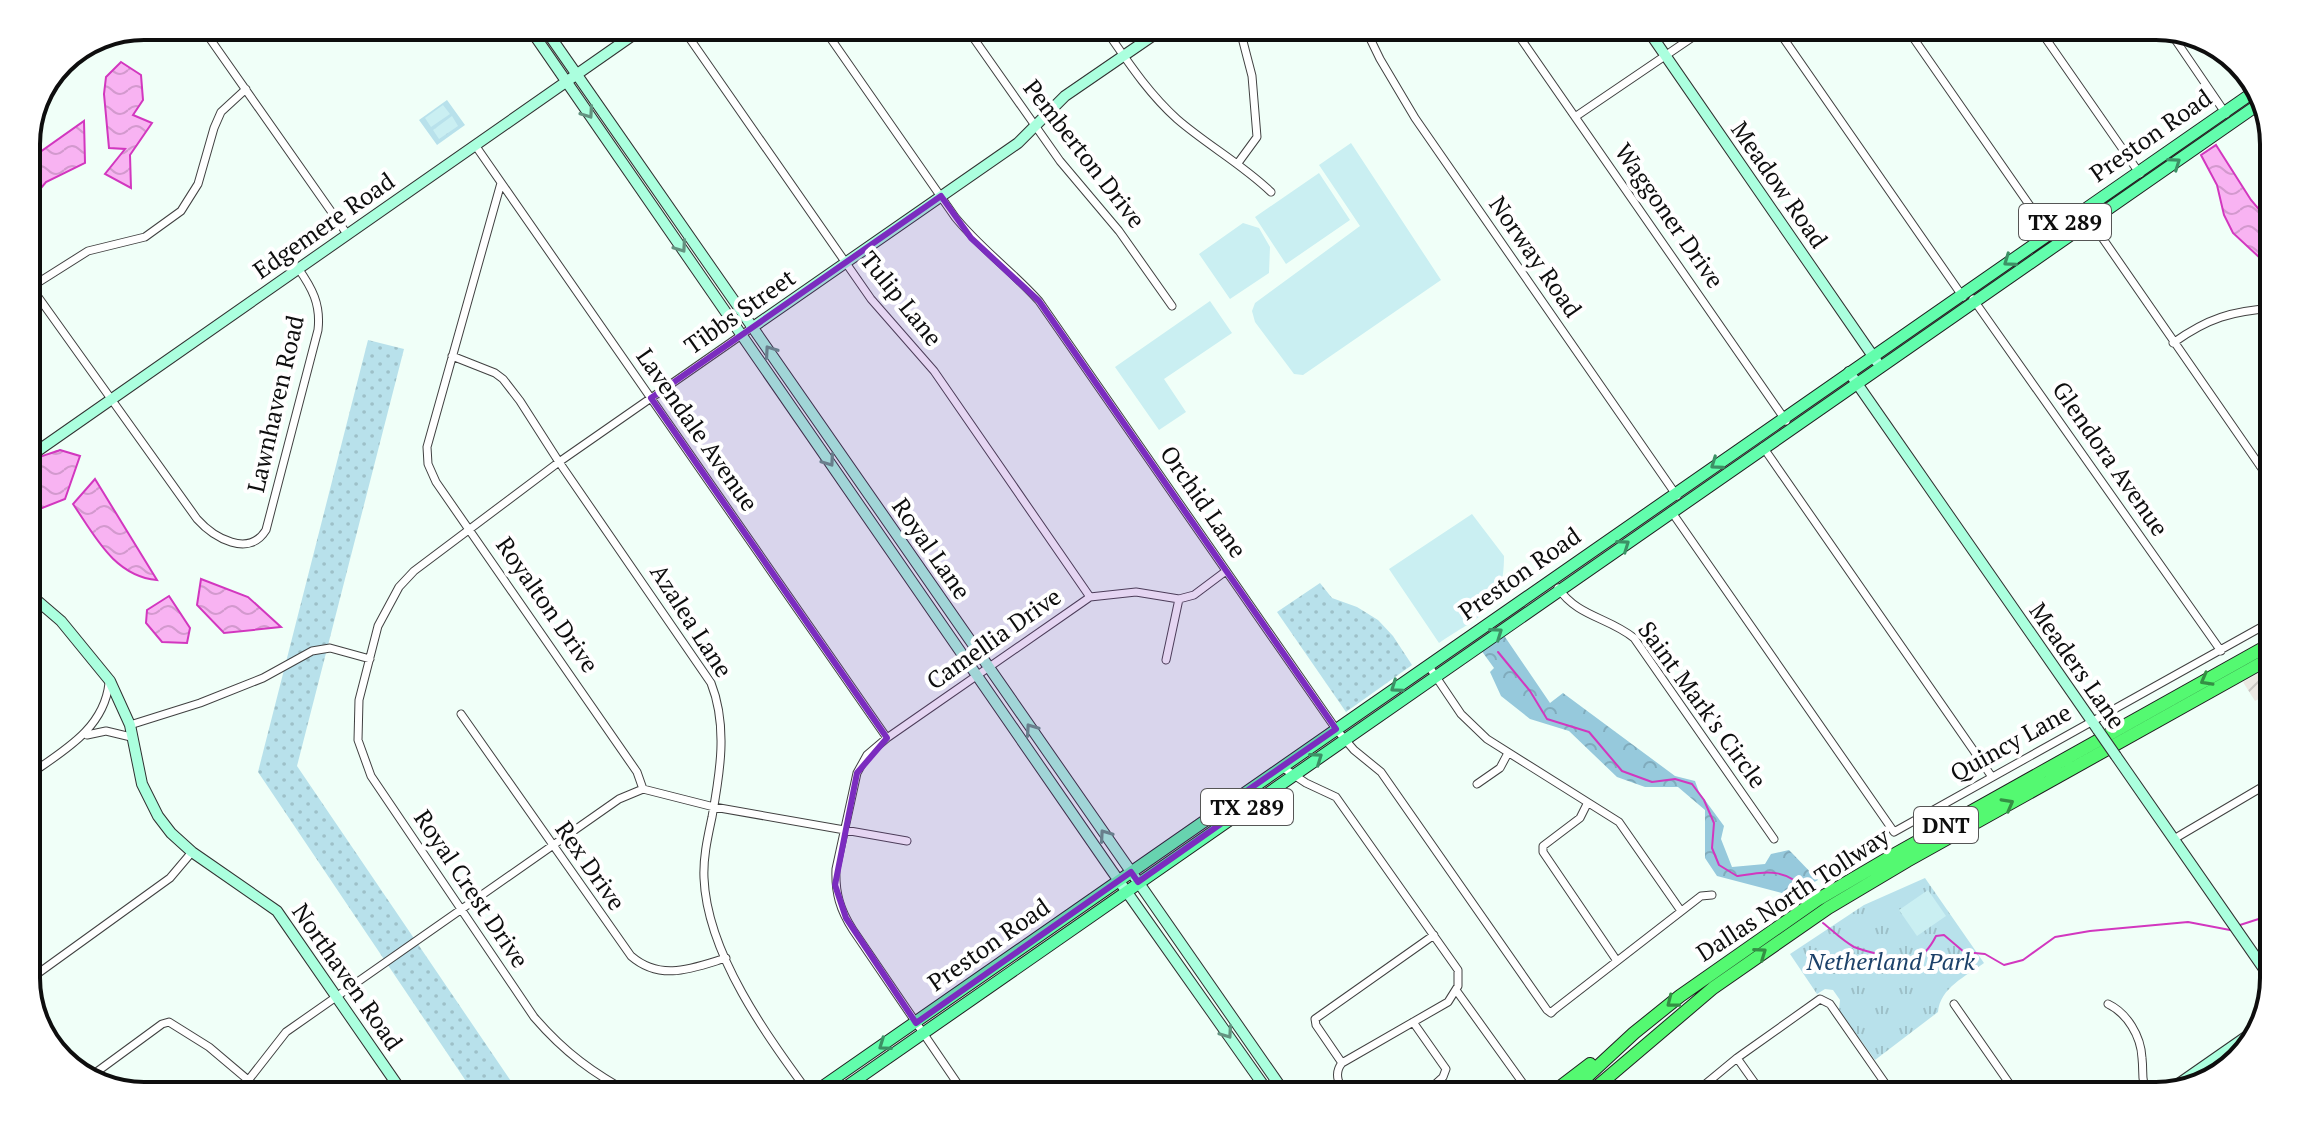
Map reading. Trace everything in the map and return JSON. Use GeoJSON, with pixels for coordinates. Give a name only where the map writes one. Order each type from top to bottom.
{"type":"FeatureCollection","features":[{"type":"Feature","properties":{"kind":"highway","name":"Dallas North Tollway"},"geometry":{"type":"LineString","coordinates":[[1581,1082],[1634,1033],[1739,953],[1855,876],[2260,650]]}},
{"type":"Feature","properties":{"kind":"highway","name":"Dallas North Tollway"},"geometry":{"type":"LineString","coordinates":[[1601,1082],[1713,988],[1828,908],[2260,664]]}},
{"type":"Feature","properties":{"kind":"highway"},"geometry":{"type":"LineString","coordinates":[[1567,1082],[1634,1033]]}},
{"type":"Feature","properties":{"kind":"highway"},"geometry":{"type":"LineString","coordinates":[[1603,1082],[1607,1076]]}},
{"type":"Feature","properties":{"kind":"main road","name":"Preston Road"},"geometry":{"type":"LineString","coordinates":[[1234,808],[1282,767],[1336,729],[2248,96]]}},
{"type":"Feature","properties":{"kind":"main road","name":"Preston Road"},"geometry":{"type":"LineString","coordinates":[[854,1082],[978,996],[1020,958],[1122,885],[1234,808],[1293,774],[1344,739],[2253,108]]}},
{"type":"Feature","properties":{"kind":"main road","name":"Preston Road"},"geometry":{"type":"LineString","coordinates":[[830,1082],[971,984],[1020,958]]}},
{"type":"Feature","properties":{"kind":"main road"},"geometry":{"type":"LineString","coordinates":[[971,984],[978,996]]}},
{"type":"Feature","properties":{"kind":"street"},"geometry":{"type":"LineString","coordinates":[[211,40],[347,234]]}},
{"type":"Feature","properties":{"kind":"street","name":"Royal Lane"},"geometry":{"type":"LineString","coordinates":[[540,40],[665,200],[1277,1082]]}},
{"type":"Feature","properties":{"kind":"street","name":"Royal Lane"},"geometry":{"type":"LineString","coordinates":[[551,40],[571,78],[654,208],[1261,1082]]}},
{"type":"Feature","properties":{"kind":"street","name":"Edgemere Road"},"geometry":{"type":"LineString","coordinates":[[40,449],[626,40]]}},
{"type":"Feature","properties":{"kind":"street","name":"Tulip Lane"},"geometry":{"type":"LineString","coordinates":[[691,40],[881,313],[934,371],[1090,597]]}},
{"type":"Feature","properties":{"kind":"street","name":"Orchid Lane"},"geometry":{"type":"LineString","coordinates":[[832,40],[971,238],[1011,271],[1039,301],[1336,729],[1354,750],[1381,772],[1545,1006],[1551,1013],[1617,961]]}},
{"type":"Feature","properties":{"kind":"street","name":"Pemberton Drive"},"geometry":{"type":"LineString","coordinates":[[975,40],[1077,184],[1127,242],[1172,306]]}},
{"type":"Feature","properties":{"kind":"street"},"geometry":{"type":"LineString","coordinates":[[1113,40],[1159,102],[1271,192]]}},
{"type":"Feature","properties":{"kind":"street","name":"Tibbs Street"},"geometry":{"type":"LineString","coordinates":[[370,659],[378,626],[399,587],[421,565],[559,462],[1018,143],[1065,96],[1146,40]]}},
{"type":"Feature","properties":{"kind":"street"},"geometry":{"type":"LineString","coordinates":[[1238,163],[1257,137],[1252,76],[1243,40]]}},
{"type":"Feature","properties":{"kind":"street","name":"Norway Road"},"geometry":{"type":"LineString","coordinates":[[1371,40],[1415,118],[1683,504]]}},
{"type":"Feature","properties":{"kind":"street","name":"Waggoner Drive"},"geometry":{"type":"LineString","coordinates":[[1522,40],[1792,429]]}},
{"type":"Feature","properties":{"kind":"street","name":"Meadow Road"},"geometry":{"type":"LineString","coordinates":[[1655,40],[1881,367]]}},
{"type":"Feature","properties":{"kind":"street"},"geometry":{"type":"LineString","coordinates":[[1575,117],[1689,40]]}},
{"type":"Feature","properties":{"kind":"street","name":"Glendora Avenue"},"geometry":{"type":"LineString","coordinates":[[1785,40],[2221,651]]}},
{"type":"Feature","properties":{"kind":"street"},"geometry":{"type":"LineString","coordinates":[[1915,40],[2057,244]]}},
{"type":"Feature","properties":{"kind":"street"},"geometry":{"type":"LineString","coordinates":[[2047,40],[2146,183]]}},
{"type":"Feature","properties":{"kind":"street"},"geometry":{"type":"LineString","coordinates":[[2177,42],[2232,123]]}},
{"type":"Feature","properties":{"kind":"street"},"geometry":{"type":"LineString","coordinates":[[40,277],[88,251],[145,237],[181,211],[198,184],[217,119],[226,106],[246,89]]}},
{"type":"Feature","properties":{"kind":"street","name":"Lavendale Avenue"},"geometry":{"type":"LineString","coordinates":[[475,145],[887,738]]}},
{"type":"Feature","properties":{"kind":"street","name":"Royalton Drive"},"geometry":{"type":"LineString","coordinates":[[501,183],[426,456],[436,482],[637,772],[643,789]]}},
{"type":"Feature","properties":{"kind":"street"},"geometry":{"type":"LineString","coordinates":[[654,208],[665,200]]}},
{"type":"Feature","properties":{"kind":"street"},"geometry":{"type":"LineString","coordinates":[[2083,210],[2260,466]]}},
{"type":"Feature","properties":{"kind":"street","name":"Lawnhaven Road"},"geometry":{"type":"LineString","coordinates":[[110,400],[203,526],[223,539],[250,544],[261,538],[266,530],[318,330],[315,296],[298,268]]}},
{"type":"Feature","properties":{"kind":"street"},"geometry":{"type":"LineString","coordinates":[[40,299],[110,400]]}},
{"type":"Feature","properties":{"kind":"street"},"geometry":{"type":"LineString","coordinates":[[2173,343],[2206,322],[2232,312],[2260,309]]}},
{"type":"Feature","properties":{"kind":"street","name":"Azalea Lane"},"geometry":{"type":"LineString","coordinates":[[452,356],[478,364],[503,379],[711,683],[718,704],[722,739],[704,877],[711,920],[754,1017],[800,1082]]}},
{"type":"Feature","properties":{"kind":"street","name":"Meaders Lane"},"geometry":{"type":"LineString","coordinates":[[1849,372],[2260,963]]}},
{"type":"Feature","properties":{"kind":"street"},"geometry":{"type":"LineString","coordinates":[[1755,437],[1992,777]]}},
{"type":"Feature","properties":{"kind":"street"},"geometry":{"type":"LineString","coordinates":[[1664,501],[1672,512]]}},
{"type":"Feature","properties":{"kind":"street"},"geometry":{"type":"LineString","coordinates":[[865,512],[876,505]]}},
{"type":"Feature","properties":{"kind":"street","name":"Quincy Lane"},"geometry":{"type":"LineString","coordinates":[[1672,512],[1894,832],[1992,777],[2095,726],[2260,628]]}},
{"type":"Feature","properties":{"kind":"street"},"geometry":{"type":"LineString","coordinates":[[1166,660],[1179,599],[1200,591],[1226,571]]}},
{"type":"Feature","properties":{"kind":"street","name":"Saint Mark's Circle"},"geometry":{"type":"LineString","coordinates":[[1552,579],[1565,598],[1583,612],[1619,626],[1634,638],[1774,839]]}},
{"type":"Feature","properties":{"kind":"street","name":"Camellia Drive"},"geometry":{"type":"LineString","coordinates":[[957,1082],[853,930],[841,907],[835,885],[836,869],[857,773],[867,755],[887,738],[1090,597],[1136,592],[1179,599]]}},
{"type":"Feature","properties":{"kind":"street","name":"Northaven Road"},"geometry":{"type":"LineString","coordinates":[[40,603],[61,621],[110,681],[130,731],[138,772],[152,806],[171,833],[192,852],[277,911],[395,1082]]}},
{"type":"Feature","properties":{"kind":"street"},"geometry":{"type":"LineString","coordinates":[[40,767],[86,735],[130,731],[263,678],[312,651],[330,648],[370,659]]}},
{"type":"Feature","properties":{"kind":"street","name":"Royal Crest Drive"},"geometry":{"type":"LineString","coordinates":[[370,659],[357,714],[360,750],[371,776],[534,1017],[584,1067],[610,1082]]}},
{"type":"Feature","properties":{"kind":"street"},"geometry":{"type":"LineString","coordinates":[[1424,668],[1467,721],[1487,739],[1619,822],[1681,911]]}},
{"type":"Feature","properties":{"kind":"street"},"geometry":{"type":"LineString","coordinates":[[86,735],[104,705],[110,681]]}},
{"type":"Feature","properties":{"kind":"street","name":"Rex Drive"},"geometry":{"type":"LineString","coordinates":[[461,714],[625,950],[637,962],[660,971],[681,971],[726,958]]}},
{"type":"Feature","properties":{"kind":"street"},"geometry":{"type":"LineString","coordinates":[[1477,784],[1500,768],[1508,753]]}},
{"type":"Feature","properties":{"kind":"street"},"geometry":{"type":"LineString","coordinates":[[1282,767],[1336,797],[1458,970],[1456,990],[1448,1002],[1342,1063],[1337,1073],[1339,1082]]}},
{"type":"Feature","properties":{"kind":"street"},"geometry":{"type":"LineString","coordinates":[[2174,839],[2260,788]]}},
{"type":"Feature","properties":{"kind":"street"},"geometry":{"type":"LineString","coordinates":[[246,1082],[283,1035],[619,799],[643,789],[714,807],[907,841]]}},
{"type":"Feature","properties":{"kind":"street"},"geometry":{"type":"LineString","coordinates":[[1587,804],[1580,818],[1543,846],[1543,852],[1617,961],[1701,896],[1712,895]]}},
{"type":"Feature","properties":{"kind":"street"},"geometry":{"type":"LineString","coordinates":[[40,972],[170,878],[192,852]]}},
{"type":"Feature","properties":{"kind":"street"},"geometry":{"type":"LineString","coordinates":[[1342,1063],[1315,1019],[1434,935]]}},
{"type":"Feature","properties":{"kind":"street"},"geometry":{"type":"LineString","coordinates":[[1182,970],[1194,961]]}},
{"type":"Feature","properties":{"kind":"street"},"geometry":{"type":"LineString","coordinates":[[1202,997],[1213,989]]}},
{"type":"Feature","properties":{"kind":"street"},"geometry":{"type":"LineString","coordinates":[[1456,990],[1522,1082]]}},
{"type":"Feature","properties":{"kind":"street"},"geometry":{"type":"LineString","coordinates":[[1708,1082],[1820,999],[1830,1004],[1884,1082]]}},
{"type":"Feature","properties":{"kind":"street"},"geometry":{"type":"LineString","coordinates":[[1954,1004],[2008,1082]]}},
{"type":"Feature","properties":{"kind":"street"},"geometry":{"type":"LineString","coordinates":[[2108,1004],[2122,1011],[2130,1024],[2141,1052],[2145,1082]]}},
{"type":"Feature","properties":{"kind":"street"},"geometry":{"type":"LineString","coordinates":[[98,1071],[169,1022],[251,1082]]}},
{"type":"Feature","properties":{"kind":"street"},"geometry":{"type":"LineString","coordinates":[[1413,1022],[1446,1069],[1437,1082]]}},
{"type":"Feature","properties":{"kind":"street"},"geometry":{"type":"LineString","coordinates":[[2191,1075],[2237,1043]]}},
{"type":"Feature","properties":{"kind":"street"},"geometry":{"type":"LineString","coordinates":[[1737,1058],[1754,1082]]}},
{"type":"Feature","properties":{"kind":"street"},"geometry":{"type":"LineString","coordinates":[[1252,1070],[1263,1062]]}},
{"type":"Feature","properties":{"kind":"highlighted area"},"geometry":{"type":"Polygon","coordinates":[[[941,196],[971,238],[1039,301],[1336,729],[1225,806],[1232,816],[1138,882],[1131,872],[916,1023],[846,918],[835,885],[857,773],[887,738],[651,398],[941,196]]]}},
{"type":"Feature","properties":{"kind":"shaded area"},"geometry":{"type":"Polygon","coordinates":[[[443,105],[450,114],[431,127],[425,118],[443,105]]]}},
{"type":"Feature","properties":{"kind":"shaded area"},"geometry":{"type":"Polygon","coordinates":[[[452,116],[458,126],[439,139],[433,130],[452,116]]]}},
{"type":"Feature","properties":{"kind":"shaded area"},"geometry":{"type":"Polygon","coordinates":[[[1351,143],[1441,280],[1303,375],[1294,374],[1255,322],[1252,311],[1255,303],[1360,226],[1319,165],[1351,143]]]}},
{"type":"Feature","properties":{"kind":"shaded area"},"geometry":{"type":"Polygon","coordinates":[[[1319,173],[1350,220],[1286,264],[1255,217],[1319,173]]]}},
{"type":"Feature","properties":{"kind":"shaded area"},"geometry":{"type":"Polygon","coordinates":[[[1243,223],[1259,228],[1270,247],[1269,273],[1230,299],[1199,254],[1243,223]]]}},
{"type":"Feature","properties":{"kind":"shaded area"},"geometry":{"type":"Polygon","coordinates":[[[1210,301],[1232,333],[1164,379],[1186,412],[1159,430],[1115,367],[1210,301]]]}},
{"type":"Feature","properties":{"kind":"shaded area"},"geometry":{"type":"Polygon","coordinates":[[[1472,514],[1504,556],[1500,589],[1494,601],[1478,618],[1439,643],[1389,569],[1472,514]]]}},
{"type":"Feature","properties":{"kind":"shaded area"},"geometry":{"type":"Polygon","coordinates":[[[2260,672],[2260,698],[2255,701],[2243,682],[2260,672]]]}},
{"type":"Feature","properties":{"kind":"shaded area"},"geometry":{"type":"Polygon","coordinates":[[[1928,890],[1946,916],[1917,936],[1899,910],[1928,890]]]}},
{"type":"Feature","properties":{"kind":"green space"},"geometry":{"type":"Polygon","coordinates":[[[447,100],[465,125],[437,145],[419,120],[447,100]]]}},
{"type":"Feature","properties":{"kind":"green space"},"geometry":{"type":"Polygon","coordinates":[[[368,340],[404,349],[297,766],[511,1082],[467,1082],[258,772],[368,340]]]}},
{"type":"Feature","properties":{"kind":"green space"},"geometry":{"type":"Polygon","coordinates":[[[1320,583],[1332,598],[1357,607],[1378,620],[1412,665],[1346,712],[1277,612],[1320,583]]]}},
{"type":"Feature","properties":{"kind":"green space"},"geometry":{"type":"Polygon","coordinates":[[[1503,634],[1550,703],[1563,693],[1675,776],[1695,781],[1699,792],[1724,826],[1721,839],[1732,867],[1765,864],[1771,854],[1789,850],[1818,880],[1790,895],[1717,876],[1705,858],[1705,810],[1678,787],[1645,787],[1617,777],[1569,731],[1530,719],[1501,696],[1490,672],[1494,668],[1481,650],[1503,634]]]}},
{"type":"Feature","properties":{"kind":"green space","name":"Netherland Park"},"geometry":{"type":"Polygon","coordinates":[[[1925,878],[1984,963],[1949,989],[1938,1012],[1875,1060],[1839,1010],[1840,1000],[1833,990],[1825,989],[1817,994],[1790,954],[1864,905],[1925,878]]]}},
{"type":"Feature","properties":{"kind":"water"},"geometry":{"type":"Polygon","coordinates":[[[121,62],[141,75],[143,100],[133,115],[152,123],[130,155],[131,188],[105,174],[125,149],[109,148],[104,94],[106,77],[121,62]]]}},
{"type":"Feature","properties":{"kind":"water"},"geometry":{"type":"Polygon","coordinates":[[[84,121],[85,163],[46,182],[40,189],[40,152],[84,121]]]}},
{"type":"Feature","properties":{"kind":"water"},"geometry":{"type":"Polygon","coordinates":[[[2216,145],[2260,211],[2260,258],[2233,233],[2224,215],[2217,185],[2201,155],[2216,145]]]}},
{"type":"Feature","properties":{"kind":"water"},"geometry":{"type":"Polygon","coordinates":[[[60,450],[80,456],[65,499],[40,509],[40,457],[60,450]]]}},
{"type":"Feature","properties":{"kind":"water"},"geometry":{"type":"Polygon","coordinates":[[[95,479],[157,580],[142,577],[117,563],[73,504],[95,479]]]}},
{"type":"Feature","properties":{"kind":"water"},"geometry":{"type":"Polygon","coordinates":[[[201,579],[248,597],[281,627],[224,633],[197,605],[201,579]]]}},
{"type":"Feature","properties":{"kind":"water"},"geometry":{"type":"Polygon","coordinates":[[[169,596],[190,628],[187,643],[162,642],[146,623],[147,610],[169,596]]]}},
{"type":"Feature","properties":{"kind":"waterway"},"geometry":{"type":"LineString","coordinates":[[1498,652],[1530,691],[1547,719],[1589,732],[1622,771],[1652,782],[1675,779],[1692,784],[1704,800],[1714,823],[1712,848],[1719,865],[1737,876],[1785,875],[1810,893]]}},
{"type":"Feature","properties":{"kind":"waterway"},"geometry":{"type":"LineString","coordinates":[[2240,925],[2260,919]]}},
{"type":"Feature","properties":{"kind":"waterway"},"geometry":{"type":"LineString","coordinates":[[1823,923],[1854,947],[1888,956],[1905,959],[1919,957],[1936,936],[1944,935],[1964,952],[1985,954],[2004,965],[2023,960],[2055,937],[2090,931],[2188,922],[2230,930]]}}]}
